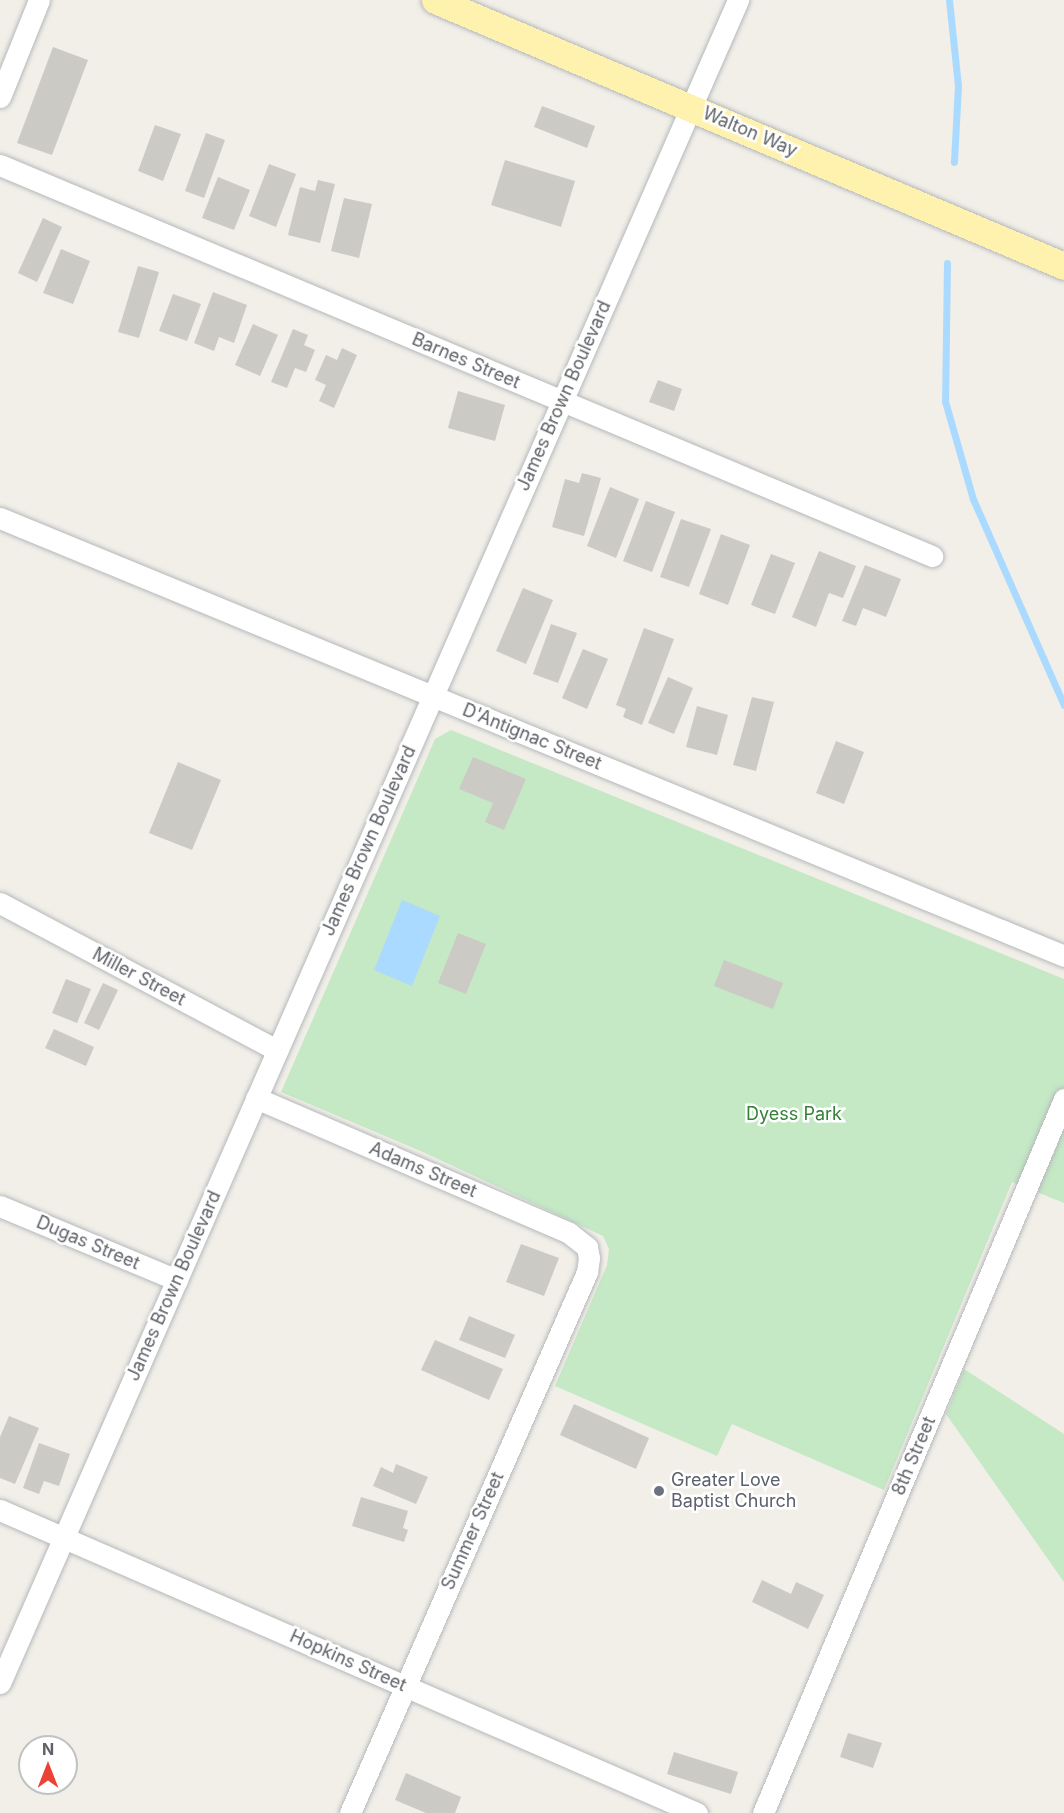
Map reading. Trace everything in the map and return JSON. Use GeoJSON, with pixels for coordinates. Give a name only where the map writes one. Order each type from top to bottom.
{"type":"FeatureCollection","features":[{"type":"Feature","properties":{"kind":"main road","name":"Walton Way"},"geometry":{"type":"LineString","coordinates":[[435,0],[1064,266]]}},
{"type":"Feature","properties":{"kind":"street"},"geometry":{"type":"LineString","coordinates":[[0,97],[39,0]]}},
{"type":"Feature","properties":{"kind":"street","name":"James Brown Boulevard"},"geometry":{"type":"LineString","coordinates":[[0,1683],[738,0]]}},
{"type":"Feature","properties":{"kind":"street","name":"Barnes Street"},"geometry":{"type":"LineString","coordinates":[[0,165],[932,556]]}},
{"type":"Feature","properties":{"kind":"street","name":"D'Antignac Street"},"geometry":{"type":"LineString","coordinates":[[0,518],[1064,956]]}},
{"type":"Feature","properties":{"kind":"street","name":"Miller Street"},"geometry":{"type":"LineString","coordinates":[[0,903],[278,1050]]}},
{"type":"Feature","properties":{"kind":"street","name":"Adams Street"},"geometry":{"type":"LineString","coordinates":[[256,1098],[569,1233],[587,1247]]}},
{"type":"Feature","properties":{"kind":"street","name":"8th Street"},"geometry":{"type":"LineString","coordinates":[[763,1813],[1064,1099]]}},
{"type":"Feature","properties":{"kind":"street","name":"Dugas Street"},"geometry":{"type":"LineString","coordinates":[[0,1206],[177,1280]]}},
{"type":"Feature","properties":{"kind":"street","name":"Summer Street"},"geometry":{"type":"LineString","coordinates":[[350,1813],[587,1272],[587,1247]]}},
{"type":"Feature","properties":{"kind":"street","name":"Hopkins Street"},"geometry":{"type":"LineString","coordinates":[[0,1510],[697,1813]]}},
{"type":"Feature","properties":{"kind":"green space","name":"Dyess Park"},"geometry":{"type":"Polygon","coordinates":[[[451,730],[1064,979],[1064,1203],[1012,1182],[884,1490],[732,1424],[717,1456],[555,1386],[607,1265],[609,1249],[603,1236],[423,1152],[281,1092],[435,739],[451,730]]]}},
{"type":"Feature","properties":{"kind":"green space"},"geometry":{"type":"Polygon","coordinates":[[[964,1369],[1064,1434],[1064,1582],[946,1414],[964,1369]]]}},
{"type":"Feature","properties":{"kind":"water"},"geometry":{"type":"Polygon","coordinates":[[[402,900],[440,916],[412,986],[374,970],[402,900]]]}},
{"type":"Feature","properties":{"kind":"building"},"geometry":{"type":"Polygon","coordinates":[[[53,47],[88,60],[52,155],[17,143],[53,47]]]}},
{"type":"Feature","properties":{"kind":"building"},"geometry":{"type":"Polygon","coordinates":[[[542,106],[595,126],[587,148],[534,127],[542,106]]]}},
{"type":"Feature","properties":{"kind":"building"},"geometry":{"type":"Polygon","coordinates":[[[155,125],[181,134],[163,181],[138,171],[155,125]]]}},
{"type":"Feature","properties":{"kind":"building"},"geometry":{"type":"Polygon","coordinates":[[[206,133],[225,140],[204,198],[185,191],[206,133]]]}},
{"type":"Feature","properties":{"kind":"building"},"geometry":{"type":"Polygon","coordinates":[[[505,160],[575,181],[561,227],[491,205],[505,160]]]}},
{"type":"Feature","properties":{"kind":"building"},"geometry":{"type":"Polygon","coordinates":[[[269,164],[296,174],[276,227],[249,216],[269,164]]]}},
{"type":"Feature","properties":{"kind":"building"},"geometry":{"type":"Polygon","coordinates":[[[218,177],[250,190],[234,230],[202,218],[218,177]]]}},
{"type":"Feature","properties":{"kind":"building"},"geometry":{"type":"Polygon","coordinates":[[[318,180],[335,184],[320,243],[288,235],[300,187],[315,191],[318,180]]]}},
{"type":"Feature","properties":{"kind":"building"},"geometry":{"type":"Polygon","coordinates":[[[344,198],[372,204],[359,258],[331,251],[344,198]]]}},
{"type":"Feature","properties":{"kind":"building"},"geometry":{"type":"Polygon","coordinates":[[[43,218],[62,227],[37,282],[18,273],[43,218]]]}},
{"type":"Feature","properties":{"kind":"building"},"geometry":{"type":"Polygon","coordinates":[[[61,249],[90,261],[73,304],[43,293],[61,249]]]}},
{"type":"Feature","properties":{"kind":"building"},"geometry":{"type":"Polygon","coordinates":[[[138,266],[159,272],[139,338],[118,332],[138,266]]]}},
{"type":"Feature","properties":{"kind":"building"},"geometry":{"type":"Polygon","coordinates":[[[213,292],[247,305],[234,343],[219,337],[214,351],[194,343],[213,292]]]}},
{"type":"Feature","properties":{"kind":"building"},"geometry":{"type":"Polygon","coordinates":[[[173,294],[201,304],[187,341],[159,331],[173,294]]]}},
{"type":"Feature","properties":{"kind":"building"},"geometry":{"type":"Polygon","coordinates":[[[253,324],[278,335],[260,376],[235,365],[253,324]]]}},
{"type":"Feature","properties":{"kind":"building"},"geometry":{"type":"Polygon","coordinates":[[[293,329],[308,335],[304,345],[315,350],[306,372],[295,368],[287,388],[271,382],[293,329]]]}},
{"type":"Feature","properties":{"kind":"building"},"geometry":{"type":"Polygon","coordinates":[[[342,348],[357,355],[334,408],[319,401],[326,385],[315,380],[326,355],[337,360],[342,348]]]}},
{"type":"Feature","properties":{"kind":"building"},"geometry":{"type":"Polygon","coordinates":[[[658,380],[682,389],[674,411],[649,402],[658,380]]]}},
{"type":"Feature","properties":{"kind":"building"},"geometry":{"type":"Polygon","coordinates":[[[458,391],[505,405],[495,441],[448,428],[458,391]]]}},
{"type":"Feature","properties":{"kind":"building"},"geometry":{"type":"Polygon","coordinates":[[[582,473],[601,478],[584,536],[552,527],[565,479],[579,483],[582,473]]]}},
{"type":"Feature","properties":{"kind":"building"},"geometry":{"type":"Polygon","coordinates":[[[610,487],[639,499],[616,558],[587,546],[610,487]]]}},
{"type":"Feature","properties":{"kind":"building"},"geometry":{"type":"Polygon","coordinates":[[[646,501],[675,512],[652,572],[623,561],[646,501]]]}},
{"type":"Feature","properties":{"kind":"building"},"geometry":{"type":"Polygon","coordinates":[[[681,519],[711,529],[689,587],[660,577],[681,519]]]}},
{"type":"Feature","properties":{"kind":"building"},"geometry":{"type":"Polygon","coordinates":[[[721,534],[750,545],[728,605],[699,594],[721,534]]]}},
{"type":"Feature","properties":{"kind":"building"},"geometry":{"type":"Polygon","coordinates":[[[819,551],[856,566],[843,598],[829,593],[816,627],[792,617],[819,551]]]}},
{"type":"Feature","properties":{"kind":"building"},"geometry":{"type":"Polygon","coordinates":[[[771,554],[795,563],[775,614],[751,605],[771,554]]]}},
{"type":"Feature","properties":{"kind":"building"},"geometry":{"type":"Polygon","coordinates":[[[865,565],[901,579],[886,617],[863,608],[856,626],[842,621],[865,565]]]}},
{"type":"Feature","properties":{"kind":"building"},"geometry":{"type":"Polygon","coordinates":[[[523,588],[553,600],[526,664],[496,651],[523,588]]]}},
{"type":"Feature","properties":{"kind":"building"},"geometry":{"type":"Polygon","coordinates":[[[551,624],[577,633],[558,683],[533,674],[551,624]]]}},
{"type":"Feature","properties":{"kind":"building"},"geometry":{"type":"Polygon","coordinates":[[[644,628],[674,639],[642,725],[623,717],[626,709],[616,705],[644,628]]]}},
{"type":"Feature","properties":{"kind":"building"},"geometry":{"type":"Polygon","coordinates":[[[583,649],[608,659],[587,709],[562,698],[583,649]]]}},
{"type":"Feature","properties":{"kind":"building"},"geometry":{"type":"Polygon","coordinates":[[[668,677],[693,688],[674,734],[648,723],[668,677]]]}},
{"type":"Feature","properties":{"kind":"building"},"geometry":{"type":"Polygon","coordinates":[[[752,697],[774,702],[756,771],[733,765],[752,697]]]}},
{"type":"Feature","properties":{"kind":"building"},"geometry":{"type":"Polygon","coordinates":[[[697,706],[728,715],[717,755],[686,747],[697,706]]]}},
{"type":"Feature","properties":{"kind":"building"},"geometry":{"type":"Polygon","coordinates":[[[836,741],[864,752],[844,804],[816,793],[836,741]]]}},
{"type":"Feature","properties":{"kind":"building"},"geometry":{"type":"Polygon","coordinates":[[[473,757],[526,779],[504,830],[485,822],[493,803],[459,789],[473,757]]]}},
{"type":"Feature","properties":{"kind":"building"},"geometry":{"type":"Polygon","coordinates":[[[178,762],[221,780],[192,850],[149,833],[178,762]]]}},
{"type":"Feature","properties":{"kind":"building"},"geometry":{"type":"Polygon","coordinates":[[[458,933],[486,944],[466,994],[438,983],[458,933]]]}},
{"type":"Feature","properties":{"kind":"building"},"geometry":{"type":"Polygon","coordinates":[[[724,960],[783,983],[773,1009],[714,986],[724,960]]]}},
{"type":"Feature","properties":{"kind":"building"},"geometry":{"type":"Polygon","coordinates":[[[66,979],[91,989],[77,1023],[52,1013],[66,979]]]}},
{"type":"Feature","properties":{"kind":"building"},"geometry":{"type":"Polygon","coordinates":[[[103,983],[118,990],[99,1030],[84,1023],[103,983]]]}},
{"type":"Feature","properties":{"kind":"building"},"geometry":{"type":"Polygon","coordinates":[[[54,1029],[94,1047],[86,1066],[45,1048],[54,1029]]]}},
{"type":"Feature","properties":{"kind":"building"},"geometry":{"type":"Polygon","coordinates":[[[521,1244],[559,1258],[544,1296],[506,1282],[521,1244]]]}},
{"type":"Feature","properties":{"kind":"building"},"geometry":{"type":"Polygon","coordinates":[[[469,1316],[515,1335],[505,1358],[459,1340],[469,1316]]]}},
{"type":"Feature","properties":{"kind":"building"},"geometry":{"type":"Polygon","coordinates":[[[435,1340],[503,1369],[489,1400],[421,1370],[435,1340]]]}},
{"type":"Feature","properties":{"kind":"building"},"geometry":{"type":"Polygon","coordinates":[[[574,1404],[649,1438],[636,1469],[560,1435],[574,1404]]]}},
{"type":"Feature","properties":{"kind":"building"},"geometry":{"type":"Polygon","coordinates":[[[9,1416],[39,1428],[15,1484],[0,1478],[0,1437],[9,1416]]]}},
{"type":"Feature","properties":{"kind":"building"},"geometry":{"type":"Polygon","coordinates":[[[39,1443],[70,1454],[59,1486],[44,1481],[39,1494],[23,1488],[39,1443]]]}},
{"type":"Feature","properties":{"kind":"building"},"geometry":{"type":"Polygon","coordinates":[[[396,1464],[428,1477],[416,1504],[373,1486],[381,1467],[393,1473],[396,1464]]]}},
{"type":"Feature","properties":{"kind":"building"},"geometry":{"type":"Polygon","coordinates":[[[361,1497],[408,1511],[403,1528],[408,1530],[404,1542],[352,1526],[361,1497]]]}},
{"type":"Feature","properties":{"kind":"building"},"geometry":{"type":"Polygon","coordinates":[[[762,1580],[791,1594],[796,1582],[824,1595],[808,1629],[752,1602],[762,1580]]]}},
{"type":"Feature","properties":{"kind":"building"},"geometry":{"type":"Polygon","coordinates":[[[848,1733],[882,1743],[873,1768],[840,1757],[848,1733]]]}},
{"type":"Feature","properties":{"kind":"building"},"geometry":{"type":"Polygon","coordinates":[[[674,1752],[738,1772],[731,1794],[667,1774],[674,1752]]]}},
{"type":"Feature","properties":{"kind":"building"},"geometry":{"type":"Polygon","coordinates":[[[406,1773],[461,1797],[455,1813],[426,1813],[395,1800],[406,1773]]]}},
{"type":"Feature","properties":{"kind":"waterway"},"geometry":{"type":"LineString","coordinates":[[949,0],[958,85],[954,162]]}},
{"type":"Feature","properties":{"kind":"waterway"},"geometry":{"type":"LineString","coordinates":[[947,263],[945,401],[973,499],[1064,705]]}},
{"type":"Feature","properties":{"kind":"place","name":"Greater Love Baptist Church"},"geometry":{"type":"Point","coordinates":[659,1491]}}]}
